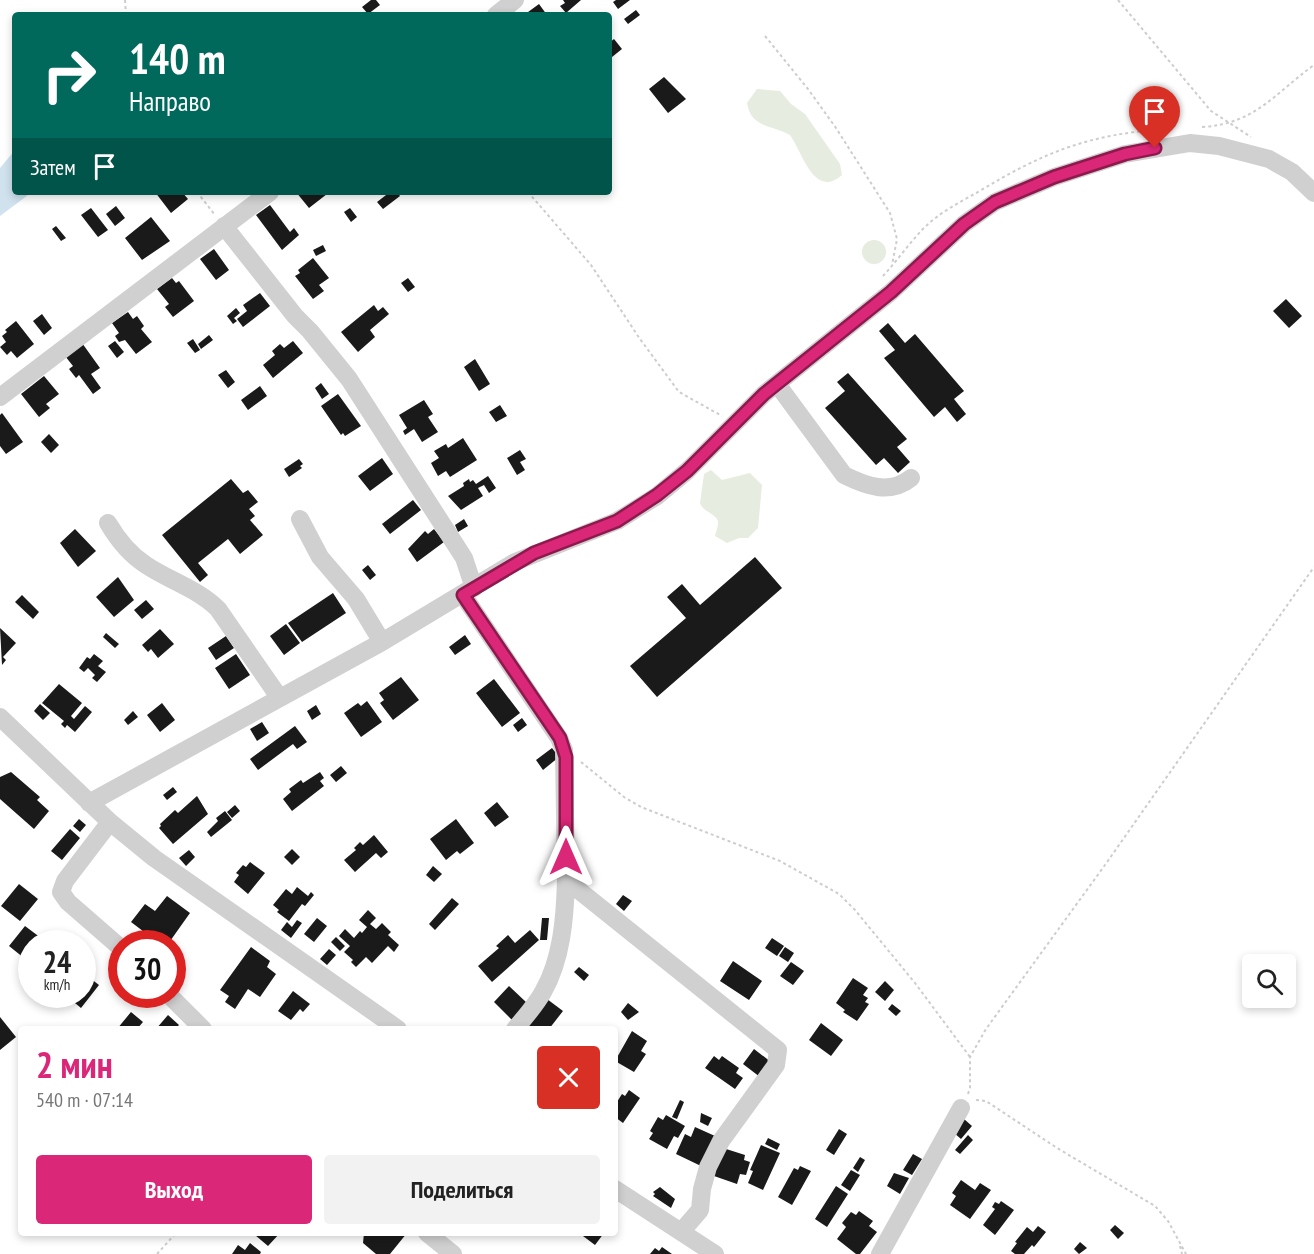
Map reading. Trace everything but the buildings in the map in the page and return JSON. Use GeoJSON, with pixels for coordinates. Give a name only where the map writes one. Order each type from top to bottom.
{"type":"FeatureCollection","features":[{"type":"Feature","properties":{"kind":"street"},"geometry":{"type":"LineString","coordinates":[[500,12],[515,0]]}},
{"type":"Feature","properties":{"kind":"street"},"geometry":{"type":"LineString","coordinates":[[89,803],[382,642],[534,553],[617,521],[657,495],[687,471],[727,429],[777,384],[891,292],[964,224],[995,202],[1054,177],[1125,154],[1190,143],[1219,146],[1269,159],[1292,172],[1314,193]]}},
{"type":"Feature","properties":{"kind":"street"},"geometry":{"type":"LineString","coordinates":[[0,397],[266,195]]}},
{"type":"Feature","properties":{"kind":"street"},"geometry":{"type":"LineString","coordinates":[[224,226],[295,316],[310,330],[349,379],[464,558],[469,591],[560,738],[564,750],[565,908],[552,972],[540,998],[517,1026]]}},
{"type":"Feature","properties":{"kind":"street"},"geometry":{"type":"LineString","coordinates":[[777,384],[844,475],[855,481],[891,488],[900,486],[910,478]]}},
{"type":"Feature","properties":{"kind":"street"},"geometry":{"type":"LineString","coordinates":[[300,519],[320,557],[356,598],[382,642]]}},
{"type":"Feature","properties":{"kind":"street"},"geometry":{"type":"LineString","coordinates":[[108,523],[119,542],[144,564],[207,598],[218,609],[279,697]]}},
{"type":"Feature","properties":{"kind":"street"},"geometry":{"type":"LineString","coordinates":[[0,717],[89,803],[154,858],[394,1026]]}},
{"type":"Feature","properties":{"kind":"street"},"geometry":{"type":"LineString","coordinates":[[108,936],[68,902],[61,892],[65,881],[110,822]]}},
{"type":"Feature","properties":{"kind":"street"},"geometry":{"type":"LineString","coordinates":[[566,880],[778,1050],[777,1065],[715,1153],[702,1189],[700,1210],[681,1232]]}},
{"type":"Feature","properties":{"kind":"street"},"geometry":{"type":"LineString","coordinates":[[182,1008],[200,1026]]}},
{"type":"Feature","properties":{"kind":"street"},"geometry":{"type":"LineString","coordinates":[[880,1254],[962,1106]]}},
{"type":"Feature","properties":{"kind":"street"},"geometry":{"type":"LineString","coordinates":[[618,1191],[715,1254]]}},
{"type":"Feature","properties":{"kind":"street"},"geometry":{"type":"LineString","coordinates":[[431,1236],[453,1254]]}},
{"type":"Feature","properties":{"kind":"path"},"geometry":{"type":"LineString","coordinates":[[1118,0],[1211,111],[1258,142]]}},
{"type":"Feature","properties":{"kind":"path"},"geometry":{"type":"LineString","coordinates":[[765,36],[836,128],[890,213],[897,238],[891,268]]}},
{"type":"Feature","properties":{"kind":"path"},"geometry":{"type":"LineString","coordinates":[[199,195],[224,226]]}},
{"type":"Feature","properties":{"kind":"path"},"geometry":{"type":"LineString","coordinates":[[531,195],[591,265],[640,339],[680,392],[720,413],[727,429]]}},
{"type":"Feature","properties":{"kind":"path"},"geometry":{"type":"LineString","coordinates":[[969,1057],[1314,567]]}},
{"type":"Feature","properties":{"kind":"path"},"geometry":{"type":"LineString","coordinates":[[564,750],[624,797],[642,807],[780,861],[839,894],[915,983],[969,1057],[970,1088],[962,1106]]}},
{"type":"Feature","properties":{"kind":"path"},"geometry":{"type":"LineString","coordinates":[[962,1106],[975,1100],[986,1101],[1057,1148],[1142,1197],[1161,1212],[1184,1254]]}},
{"type":"Feature","properties":{"kind":"path"},"geometry":{"type":"LineString","coordinates":[[157,1254],[173,1236]]}},
{"type":"Feature","properties":{"kind":"shaded area"},"geometry":{"type":"Polygon","coordinates":[[[757,89],[780,91],[791,104],[805,114],[840,164],[842,175],[832,181],[824,182],[816,178],[790,135],[763,125],[753,117],[747,103],[757,89]]]}},
{"type":"Feature","properties":{"kind":"shaded area"},"geometry":{"type":"Polygon","coordinates":[[[869,240],[879,240],[886,247],[886,257],[879,264],[869,264],[862,257],[862,247],[869,240]]]}},
{"type":"Feature","properties":{"kind":"shaded area"},"geometry":{"type":"Polygon","coordinates":[[[711,470],[722,480],[750,473],[762,485],[758,528],[748,538],[739,538],[727,543],[715,536],[718,521],[700,503],[704,474],[711,470]]]}},
{"type":"Feature","properties":{"kind":"water"},"geometry":{"type":"Polygon","coordinates":[[[12,154],[12,195],[28,195],[0,216],[0,168],[12,154]]]}},
{"type":"Feature","properties":{"kind":"route"},"geometry":{"type":"LineString","coordinates":[[566,857],[566,757],[560,738],[463,595],[515,562],[617,521],[657,495],[687,471],[764,394],[891,292],[964,224],[995,202],[1017,191],[1091,164],[1155,148]]}}]}
